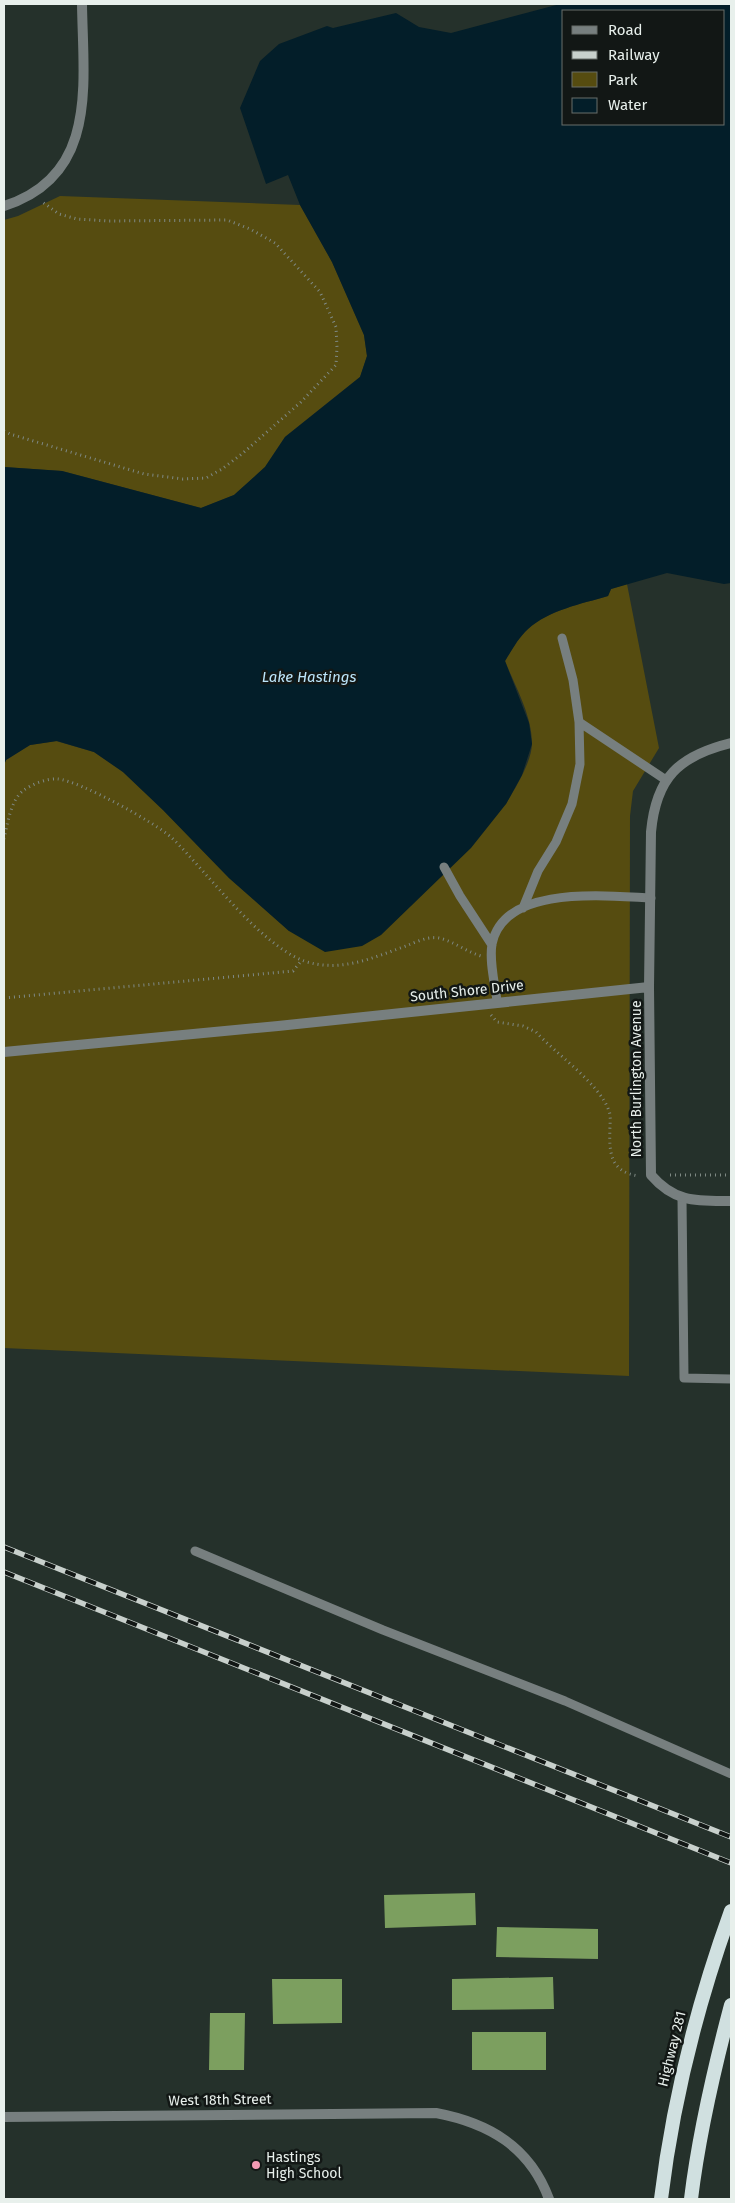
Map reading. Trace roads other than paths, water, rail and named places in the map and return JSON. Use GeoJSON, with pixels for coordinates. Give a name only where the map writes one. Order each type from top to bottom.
{"type":"FeatureCollection","features":[{"type":"Feature","properties":{"kind":"highway","name":"Highway 281"},"geometry":{"type":"LineString","coordinates":[[661,2199],[679,2083],[718,1948],[731,1911]]}},
{"type":"Feature","properties":{"kind":"highway"},"geometry":{"type":"LineString","coordinates":[[691,2199],[696,2155],[709,2092],[731,2005]]}},
{"type":"Feature","properties":{"kind":"street"},"geometry":{"type":"LineString","coordinates":[[4,206],[33,194],[52,180],[65,160],[82,118],[82,4]]}},
{"type":"Feature","properties":{"kind":"street"},"geometry":{"type":"LineString","coordinates":[[649,987],[651,832],[653,810],[658,795],[666,780],[690,757],[731,743]]}},
{"type":"Feature","properties":{"kind":"street","name":"South Shore Drive"},"geometry":{"type":"LineString","coordinates":[[4,1052],[268,1027],[649,987]]}},
{"type":"Feature","properties":{"kind":"street","name":"North Burlington Avenue"},"geometry":{"type":"LineString","coordinates":[[649,987],[651,1175],[670,1193],[682,1198],[731,1201]]}},
{"type":"Feature","properties":{"kind":"street","name":"West 18th Street"},"geometry":{"type":"LineString","coordinates":[[4,2116],[436,2113],[463,2118],[494,2131],[521,2153],[543,2181],[549,2199]]}},
{"type":"Feature","properties":{"kind":"lane"},"geometry":{"type":"LineString","coordinates":[[523,908],[538,871],[556,842],[572,804],[580,764],[579,722],[573,680],[562,638]]}},
{"type":"Feature","properties":{"kind":"lane"},"geometry":{"type":"LineString","coordinates":[[579,722],[666,780]]}},
{"type":"Feature","properties":{"kind":"lane"},"geometry":{"type":"LineString","coordinates":[[444,867],[460,896],[492,945]]}},
{"type":"Feature","properties":{"kind":"lane"},"geometry":{"type":"LineString","coordinates":[[492,1002],[492,945],[497,930],[507,918],[523,908],[554,897],[570,895],[651,898]]}},
{"type":"Feature","properties":{"kind":"lane"},"geometry":{"type":"LineString","coordinates":[[682,1198],[684,1378],[731,1379]]}},
{"type":"Feature","properties":{"kind":"lane"},"geometry":{"type":"LineString","coordinates":[[195,1551],[383,1630],[565,1701],[731,1774]]}},
{"type":"Feature","properties":{"kind":"water","name":"Lake Hastings"},"geometry":{"type":"Polygon","coordinates":[[[560,4],[731,4],[731,583],[724,584],[667,573],[611,589],[608,596],[555,612],[536,622],[528,629],[518,640],[505,661],[529,723],[532,744],[522,775],[506,804],[471,848],[381,935],[362,946],[325,952],[289,931],[229,878],[123,772],[94,752],[57,741],[30,745],[6,760],[4,765],[4,467],[62,471],[201,508],[234,495],[265,467],[285,437],[360,377],[367,356],[364,335],[332,262],[300,205],[288,175],[266,184],[240,108],[260,61],[279,44],[327,26],[333,28],[396,13],[419,27],[451,33],[560,4]]]}},
{"type":"Feature","properties":{"kind":"railway"},"geometry":{"type":"LineString","coordinates":[[4,1547],[731,1837]]}},
{"type":"Feature","properties":{"kind":"railway"},"geometry":{"type":"LineString","coordinates":[[4,1572],[731,1863]]}},
{"type":"Feature","properties":{"kind":"place","name":"Hastings High School"},"geometry":{"type":"Point","coordinates":[256,2165]}}]}
